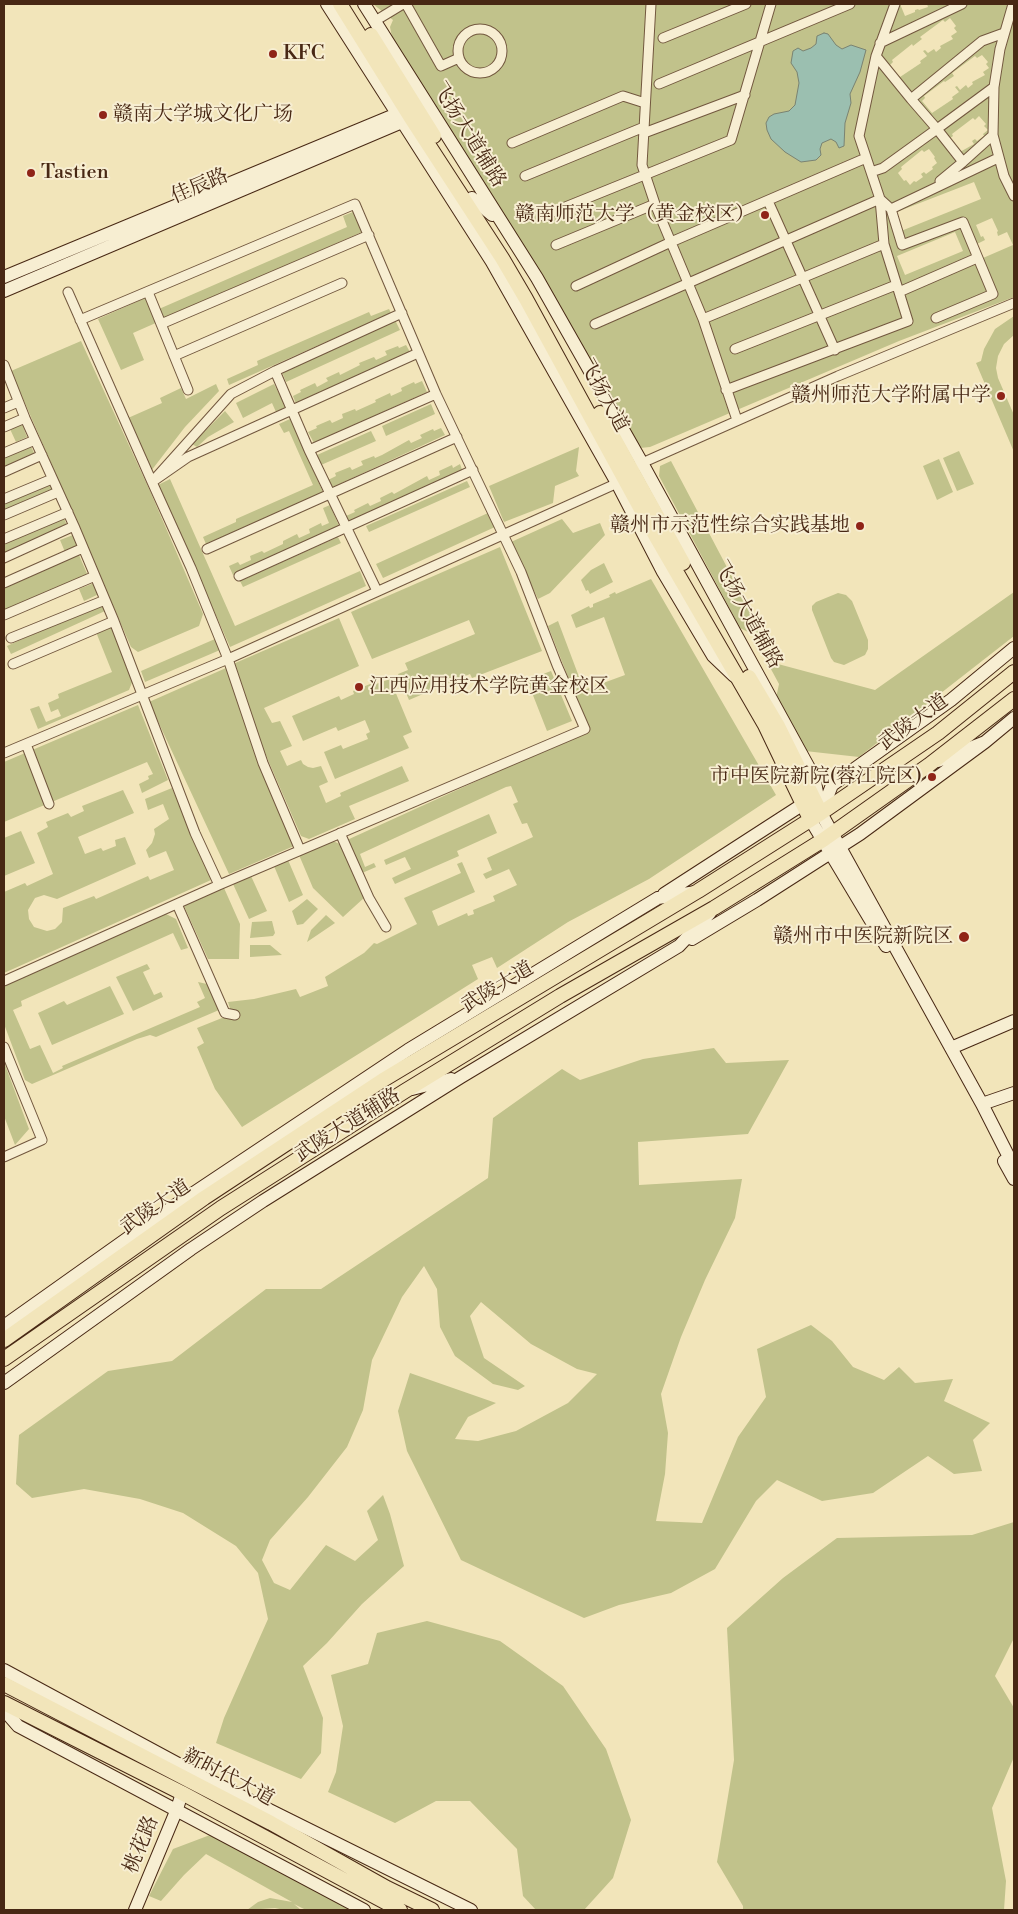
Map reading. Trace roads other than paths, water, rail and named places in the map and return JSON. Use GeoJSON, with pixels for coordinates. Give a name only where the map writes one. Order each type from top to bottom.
{"type":"FeatureCollection","features":[{"type":"Feature","properties":{"kind":"main road","name":"飞扬大道"},"geometry":{"type":"LineString","coordinates":[[340,4],[349,10],[394,71],[534,295],[605,422],[656,536],[765,726],[811,799]]}},
{"type":"Feature","properties":{"kind":"main road","name":"飞扬大道"},"geometry":{"type":"LineString","coordinates":[[349,10],[404,116],[451,179],[502,258],[582,399],[676,552],[778,726],[811,799],[816,816]]}},
{"type":"Feature","properties":{"kind":"main road","name":"武陵大道"},"geometry":{"type":"LineString","coordinates":[[4,1340],[204,1198],[384,1080],[698,891],[816,816],[938,733],[1014,672]]}},
{"type":"Feature","properties":{"kind":"main road","name":"武陵大道"},"geometry":{"type":"LineString","coordinates":[[4,1359],[221,1208],[404,1091],[560,996],[714,908],[828,836],[929,765],[1014,699]]}},
{"type":"Feature","properties":{"kind":"main road","name":"新时代大道"},"geometry":{"type":"LineString","coordinates":[[4,1684],[271,1823],[388,1888],[432,1910]]}},
{"type":"Feature","properties":{"kind":"main road","name":"新时代大道"},"geometry":{"type":"LineString","coordinates":[[4,1703],[182,1794],[400,1910]]}},
{"type":"Feature","properties":{"kind":"street","name":"飞扬大道辅路"},"geometry":{"type":"LineString","coordinates":[[327,4],[404,116],[459,213],[492,262],[556,376],[629,474]]}},
{"type":"Feature","properties":{"kind":"street"},"geometry":{"type":"LineString","coordinates":[[332,4],[349,10]]}},
{"type":"Feature","properties":{"kind":"street","name":"飞扬大道辅路"},"geometry":{"type":"LineString","coordinates":[[364,4],[537,278],[596,382],[663,572],[713,656],[740,681]]}},
{"type":"Feature","properties":{"kind":"street"},"geometry":{"type":"LineString","coordinates":[[375,20],[405,4],[441,66],[459,58]]}},
{"type":"Feature","properties":{"kind":"street"},"geometry":{"type":"LineString","coordinates":[[651,4],[642,165],[644,175],[703,319],[737,420]]}},
{"type":"Feature","properties":{"kind":"street"},"geometry":{"type":"LineString","coordinates":[[663,38],[746,4]]}},
{"type":"Feature","properties":{"kind":"street"},"geometry":{"type":"LineString","coordinates":[[543,216],[731,140],[771,4]]}},
{"type":"Feature","properties":{"kind":"street"},"geometry":{"type":"LineString","coordinates":[[659,84],[850,4]]}},
{"type":"Feature","properties":{"kind":"street"},"geometry":{"type":"LineString","coordinates":[[726,390],[908,321],[884,244],[880,199],[859,136],[876,56],[895,4]]}},
{"type":"Feature","properties":{"kind":"street"},"geometry":{"type":"LineString","coordinates":[[880,43],[962,4]]}},
{"type":"Feature","properties":{"kind":"street"},"geometry":{"type":"LineString","coordinates":[[1012,4],[1004,33],[994,87],[993,135],[1004,176],[1014,196]]}},
{"type":"Feature","properties":{"kind":"street"},"geometry":{"type":"LineString","coordinates":[[481,29],[494,34],[501,45],[500,60],[490,70],[475,72],[463,64],[459,58],[460,44],[468,33],[474,30],[481,29]]}},
{"type":"Feature","properties":{"kind":"street"},"geometry":{"type":"LineString","coordinates":[[382,32],[394,71]]}},
{"type":"Feature","properties":{"kind":"street"},"geometry":{"type":"LineString","coordinates":[[910,99],[982,41],[1004,33]]}},
{"type":"Feature","properties":{"kind":"street"},"geometry":{"type":"LineString","coordinates":[[876,56],[963,162]]}},
{"type":"Feature","properties":{"kind":"street"},"geometry":{"type":"LineString","coordinates":[[871,172],[883,168],[994,87]]}},
{"type":"Feature","properties":{"kind":"street"},"geometry":{"type":"LineString","coordinates":[[525,176],[644,130],[745,95]]}},
{"type":"Feature","properties":{"kind":"street"},"geometry":{"type":"LineString","coordinates":[[512,142],[623,96],[645,103]]}},
{"type":"Feature","properties":{"kind":"street","name":"佳辰路"},"geometry":{"type":"LineString","coordinates":[[4,277],[404,116]]}},
{"type":"Feature","properties":{"kind":"street","name":"佳辰路"},"geometry":{"type":"LineString","coordinates":[[4,291],[404,116]]}},
{"type":"Feature","properties":{"kind":"street"},"geometry":{"type":"LineString","coordinates":[[928,191],[993,135]]}},
{"type":"Feature","properties":{"kind":"street"},"geometry":{"type":"LineString","coordinates":[[576,286],[671,242],[866,158]]}},
{"type":"Feature","properties":{"kind":"street"},"geometry":{"type":"LineString","coordinates":[[891,209],[998,158]]}},
{"type":"Feature","properties":{"kind":"street"},"geometry":{"type":"LineString","coordinates":[[451,179],[459,213]]}},
{"type":"Feature","properties":{"kind":"street"},"geometry":{"type":"LineString","coordinates":[[472,198],[502,224]]}},
{"type":"Feature","properties":{"kind":"street"},"geometry":{"type":"LineString","coordinates":[[880,199],[891,209],[902,246],[963,222],[993,294],[936,318]]}},
{"type":"Feature","properties":{"kind":"street"},"geometry":{"type":"LineString","coordinates":[[595,324],[687,282],[880,199]]}},
{"type":"Feature","properties":{"kind":"street"},"geometry":{"type":"LineString","coordinates":[[768,201],[835,350]]}},
{"type":"Feature","properties":{"kind":"street"},"geometry":{"type":"LineString","coordinates":[[4,981],[219,885],[585,728],[557,665],[521,572],[436,394],[355,204],[80,320]]}},
{"type":"Feature","properties":{"kind":"street"},"geometry":{"type":"LineString","coordinates":[[556,245],[655,204]]}},
{"type":"Feature","properties":{"kind":"street"},"geometry":{"type":"LineString","coordinates":[[161,324],[369,235]]}},
{"type":"Feature","properties":{"kind":"street"},"geometry":{"type":"LineString","coordinates":[[703,319],[884,244]]}},
{"type":"Feature","properties":{"kind":"street"},"geometry":{"type":"LineString","coordinates":[[735,349],[820,315],[897,289],[978,258]]}},
{"type":"Feature","properties":{"kind":"street"},"geometry":{"type":"LineString","coordinates":[[174,356],[342,282]]}},
{"type":"Feature","properties":{"kind":"street"},"geometry":{"type":"LineString","coordinates":[[68,292],[191,568],[228,658],[263,763],[300,850]]}},
{"type":"Feature","properties":{"kind":"street"},"geometry":{"type":"LineString","coordinates":[[148,292],[188,390]]}},
{"type":"Feature","properties":{"kind":"street"},"geometry":{"type":"LineString","coordinates":[[4,753],[228,658],[504,535],[737,420],[1014,303]]}},
{"type":"Feature","properties":{"kind":"street"},"geometry":{"type":"LineString","coordinates":[[152,482],[231,394],[274,371],[402,313]]}},
{"type":"Feature","properties":{"kind":"street"},"geometry":{"type":"LineString","coordinates":[[152,482],[188,457],[418,353]]}},
{"type":"Feature","properties":{"kind":"street"},"geometry":{"type":"LineString","coordinates":[[4,366],[7,381],[68,512],[114,620],[195,832],[219,885]]}},
{"type":"Feature","properties":{"kind":"street"},"geometry":{"type":"LineString","coordinates":[[274,371],[308,450],[377,591]]}},
{"type":"Feature","properties":{"kind":"street"},"geometry":{"type":"LineString","coordinates":[[556,376],[582,399]]}},
{"type":"Feature","properties":{"kind":"street"},"geometry":{"type":"LineString","coordinates":[[596,382],[605,422]]}},
{"type":"Feature","properties":{"kind":"street"},"geometry":{"type":"LineString","coordinates":[[308,450],[436,394]]}},
{"type":"Feature","properties":{"kind":"street"},"geometry":{"type":"LineString","coordinates":[[4,408],[18,402]]}},
{"type":"Feature","properties":{"kind":"street"},"geometry":{"type":"LineString","coordinates":[[4,427],[25,418]]}},
{"type":"Feature","properties":{"kind":"street"},"geometry":{"type":"LineString","coordinates":[[207,549],[457,436]]}},
{"type":"Feature","properties":{"kind":"street"},"geometry":{"type":"LineString","coordinates":[[4,453],[35,440]]}},
{"type":"Feature","properties":{"kind":"street"},"geometry":{"type":"LineString","coordinates":[[4,472],[42,455]]}},
{"type":"Feature","properties":{"kind":"street"},"geometry":{"type":"LineString","coordinates":[[239,576],[473,470]]}},
{"type":"Feature","properties":{"kind":"street"},"geometry":{"type":"LineString","coordinates":[[4,499],[52,479]]}},
{"type":"Feature","properties":{"kind":"street"},"geometry":{"type":"LineString","coordinates":[[4,515],[58,492]]}},
{"type":"Feature","properties":{"kind":"street"},"geometry":{"type":"LineString","coordinates":[[4,539],[68,512]]}},
{"type":"Feature","properties":{"kind":"street"},"geometry":{"type":"LineString","coordinates":[[4,558],[74,526]]}},
{"type":"Feature","properties":{"kind":"street"},"geometry":{"type":"LineString","coordinates":[[656,536],[663,572]]}},
{"type":"Feature","properties":{"kind":"street"},"geometry":{"type":"LineString","coordinates":[[4,582],[83,548]]}},
{"type":"Feature","properties":{"kind":"street"},"geometry":{"type":"LineString","coordinates":[[4,615],[95,576]]}},
{"type":"Feature","properties":{"kind":"street"},"geometry":{"type":"LineString","coordinates":[[10,638],[105,600]]}},
{"type":"Feature","properties":{"kind":"street"},"geometry":{"type":"LineString","coordinates":[[13,664],[114,620]]}},
{"type":"Feature","properties":{"kind":"street"},"geometry":{"type":"LineString","coordinates":[[658,898],[832,786],[951,700],[1014,648]]}},
{"type":"Feature","properties":{"kind":"street"},"geometry":{"type":"LineString","coordinates":[[679,946],[757,900],[835,850],[946,773],[1014,718]]}},
{"type":"Feature","properties":{"kind":"street"},"geometry":{"type":"LineString","coordinates":[[929,765],[985,742]]}},
{"type":"Feature","properties":{"kind":"street"},"geometry":{"type":"LineString","coordinates":[[26,744],[49,804]]}},
{"type":"Feature","properties":{"kind":"street"},"geometry":{"type":"LineString","coordinates":[[832,786],[816,816],[1014,1180]]}},
{"type":"Feature","properties":{"kind":"street"},"geometry":{"type":"LineString","coordinates":[[340,833],[369,898],[386,927]]}},
{"type":"Feature","properties":{"kind":"street"},"geometry":{"type":"LineString","coordinates":[[835,850],[951,1048],[1014,1168]]}},
{"type":"Feature","properties":{"kind":"street","name":"武陵大道辅路"},"geometry":{"type":"LineString","coordinates":[[4,1326],[159,1216],[408,1050],[658,898],[698,891]]}},
{"type":"Feature","properties":{"kind":"street"},"geometry":{"type":"LineString","coordinates":[[178,904],[225,1013],[235,1015]]}},
{"type":"Feature","properties":{"kind":"street","name":"武陵大道辅路"},"geometry":{"type":"LineString","coordinates":[[4,1383],[191,1249],[461,1077],[679,946],[714,908]]}},
{"type":"Feature","properties":{"kind":"street"},"geometry":{"type":"LineString","coordinates":[[951,1048],[1014,1021]]}},
{"type":"Feature","properties":{"kind":"street"},"geometry":{"type":"LineString","coordinates":[[4,1047],[42,1140],[4,1157]]}},
{"type":"Feature","properties":{"kind":"street"},"geometry":{"type":"LineString","coordinates":[[384,1080],[408,1050]]}},
{"type":"Feature","properties":{"kind":"street"},"geometry":{"type":"LineString","coordinates":[[404,1091],[461,1077]]}},
{"type":"Feature","properties":{"kind":"street"},"geometry":{"type":"LineString","coordinates":[[982,1104],[1014,1093]]}},
{"type":"Feature","properties":{"kind":"street"},"geometry":{"type":"LineString","coordinates":[[159,1216],[204,1198]]}},
{"type":"Feature","properties":{"kind":"street"},"geometry":{"type":"LineString","coordinates":[[191,1249],[221,1208]]}},
{"type":"Feature","properties":{"kind":"street"},"geometry":{"type":"LineString","coordinates":[[4,1670],[194,1773],[471,1910]]}},
{"type":"Feature","properties":{"kind":"street"},"geometry":{"type":"LineString","coordinates":[[4,1710],[18,1726]]}},
{"type":"Feature","properties":{"kind":"street"},"geometry":{"type":"LineString","coordinates":[[4,1718],[364,1910]]}},
{"type":"Feature","properties":{"kind":"street","name":"桃花路"},"geometry":{"type":"LineString","coordinates":[[135,1910],[182,1794]]}},
{"type":"Feature","properties":{"kind":"street"},"geometry":{"type":"LineString","coordinates":[[289,1851],[324,1890]]}},
{"type":"Feature","properties":{"kind":"place","name":"KFC"},"geometry":{"type":"Point","coordinates":[273,54]}},
{"type":"Feature","properties":{"kind":"place","name":"赣南大学城文化广场"},"geometry":{"type":"Point","coordinates":[103,115]}},
{"type":"Feature","properties":{"kind":"place","name":"Tastien"},"geometry":{"type":"Point","coordinates":[31,173]}},
{"type":"Feature","properties":{"kind":"place","name":"赣南师范大学（黄金校区）"},"geometry":{"type":"Point","coordinates":[765,215]}},
{"type":"Feature","properties":{"kind":"place","name":"赣州师范大学附属中学"},"geometry":{"type":"Point","coordinates":[1001,396]}},
{"type":"Feature","properties":{"kind":"place","name":"赣州市示范性综合实践基地"},"geometry":{"type":"Point","coordinates":[860,526]}},
{"type":"Feature","properties":{"kind":"place","name":"江西应用技术学院黄金校区"},"geometry":{"type":"Point","coordinates":[359,687]}},
{"type":"Feature","properties":{"kind":"place","name":"市中医院新院(蓉江院区)"},"geometry":{"type":"Point","coordinates":[932,777]}},
{"type":"Feature","properties":{"kind":"place","name":"赣州市中医院新院区"},"geometry":{"type":"Point","coordinates":[964,937]}}]}
